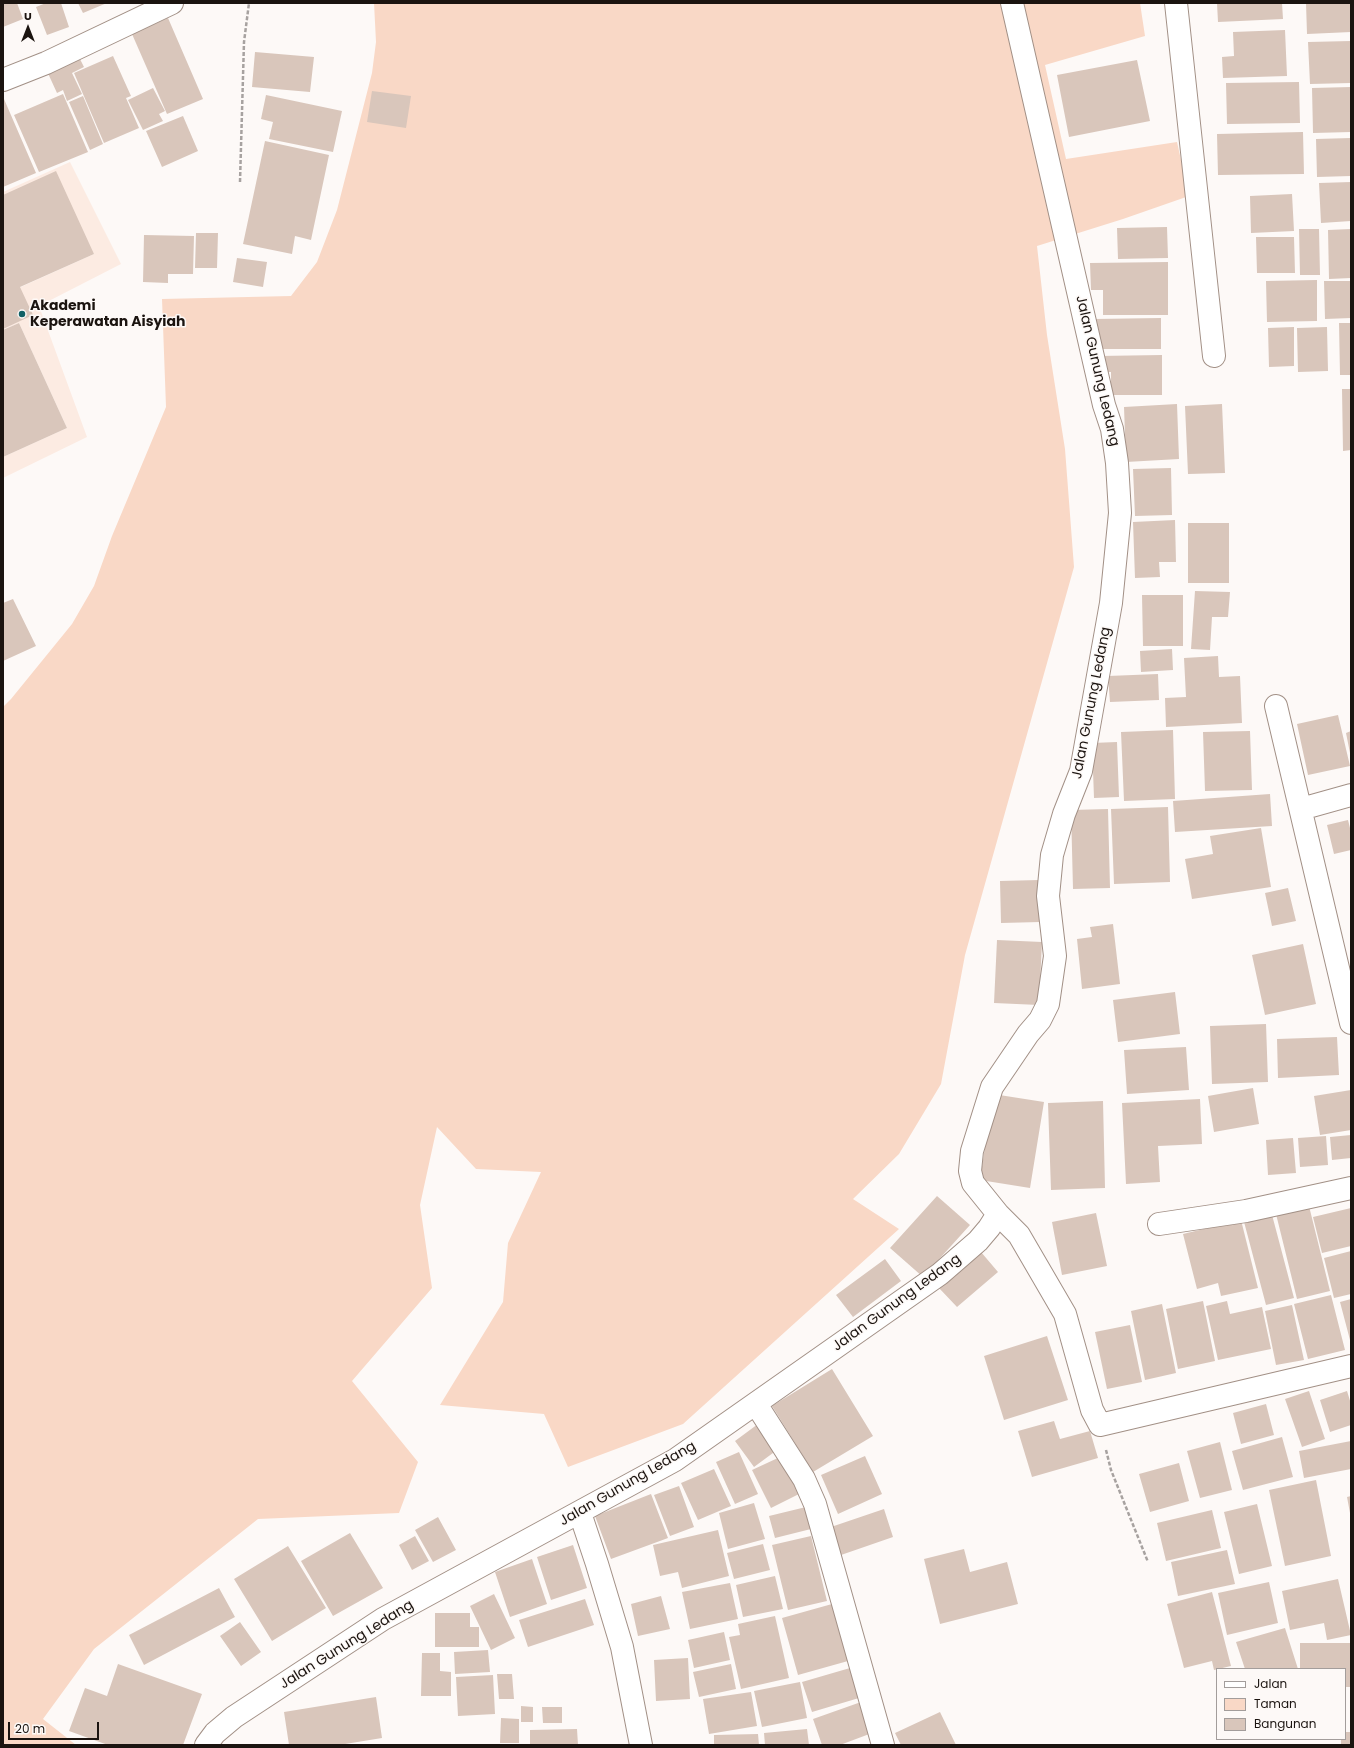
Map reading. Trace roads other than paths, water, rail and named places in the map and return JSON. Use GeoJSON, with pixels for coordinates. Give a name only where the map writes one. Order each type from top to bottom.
{"type":"FeatureCollection","features":[{"type":"Feature","properties":{"kind":"street"},"geometry":{"type":"LineString","coordinates":[[3,80],[46,63],[172,3]]}},
{"type":"Feature","properties":{"kind":"street","name":"Jalan Gunung Ledang"},"geometry":{"type":"LineString","coordinates":[[206,1745],[215,1733],[234,1717],[383,1619],[675,1460],[940,1274],[978,1241],[998,1214],[973,1183],[970,1171],[972,1151],[992,1087],[1028,1034],[1040,1020],[1048,1004],[1054,956],[1048,896],[1052,855],[1064,814],[1081,771],[1111,603],[1120,513],[1117,463],[1112,429],[1104,405],[1012,3]]}},
{"type":"Feature","properties":{"kind":"street"},"geometry":{"type":"LineString","coordinates":[[1176,3],[1214,356]]}},
{"type":"Feature","properties":{"kind":"street"},"geometry":{"type":"LineString","coordinates":[[1276,706],[1301,809],[1344,961],[1351,1022]]}},
{"type":"Feature","properties":{"kind":"street"},"geometry":{"type":"LineString","coordinates":[[1301,809],[1351,795]]}},
{"type":"Feature","properties":{"kind":"street"},"geometry":{"type":"LineString","coordinates":[[1159,1224],[1246,1211],[1351,1188]]}},
{"type":"Feature","properties":{"kind":"street"},"geometry":{"type":"LineString","coordinates":[[998,1214],[1019,1236],[1065,1314],[1092,1410],[1100,1425],[1351,1366]]}},
{"type":"Feature","properties":{"kind":"street"},"geometry":{"type":"LineString","coordinates":[[756,1404],[804,1479],[815,1504],[883,1745]]}},
{"type":"Feature","properties":{"kind":"street"},"geometry":{"type":"LineString","coordinates":[[580,1512],[622,1647],[641,1745]]}},
{"type":"Feature","properties":{"kind":"place","name":"Akademi Keperawatan Aisyiah"},"geometry":{"type":"Point","coordinates":[22,314]}}]}
